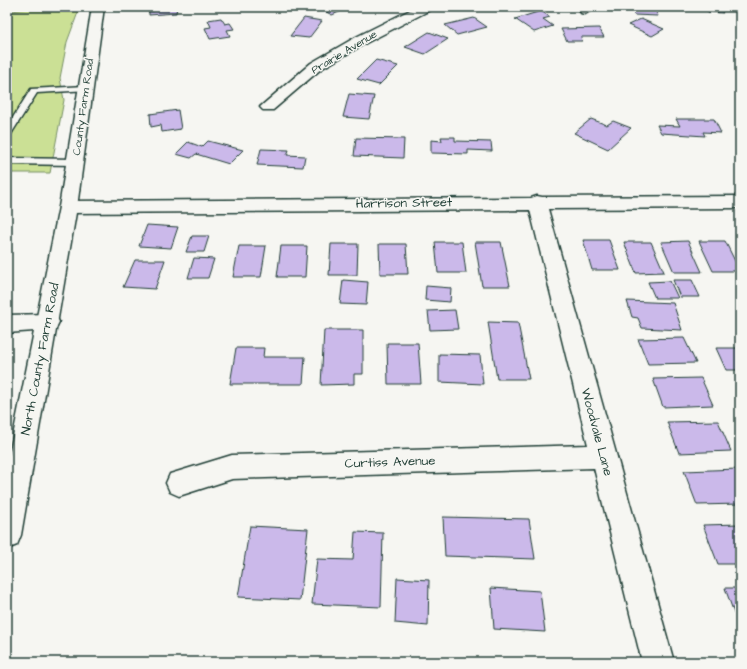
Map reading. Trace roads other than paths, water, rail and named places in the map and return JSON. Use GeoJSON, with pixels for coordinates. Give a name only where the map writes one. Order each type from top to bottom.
{"type":"FeatureCollection","features":[{"type":"Feature","properties":{"kind":"street","name":"County Farm Road"},"geometry":{"type":"LineString","coordinates":[[68,207],[98,7]]}},
{"type":"Feature","properties":{"kind":"street","name":"Prairie Avenue"},"geometry":{"type":"LineString","coordinates":[[268,107],[316,66],[361,40],[426,7]]}},
{"type":"Feature","properties":{"kind":"street","name":"Harrison Street"},"geometry":{"type":"LineString","coordinates":[[68,207],[537,202],[740,202]]}},
{"type":"Feature","properties":{"kind":"street","name":"Woodvale Lane"},"geometry":{"type":"LineString","coordinates":[[537,202],[658,662]]}},
{"type":"Feature","properties":{"kind":"street","name":"North County Farm Road"},"geometry":{"type":"LineString","coordinates":[[7,535],[48,322],[68,207]]}},
{"type":"Feature","properties":{"kind":"street"},"geometry":{"type":"LineString","coordinates":[[7,324],[48,322]]}},
{"type":"Feature","properties":{"kind":"street","name":"Curtiss Avenue"},"geometry":{"type":"LineString","coordinates":[[179,483],[232,467],[603,456]]}},
{"type":"Feature","properties":{"kind":"lane"},"geometry":{"type":"LineString","coordinates":[[7,134],[34,91],[86,88]]}},
{"type":"Feature","properties":{"kind":"lane"},"geometry":{"type":"LineString","coordinates":[[7,161],[75,162]]}}]}
